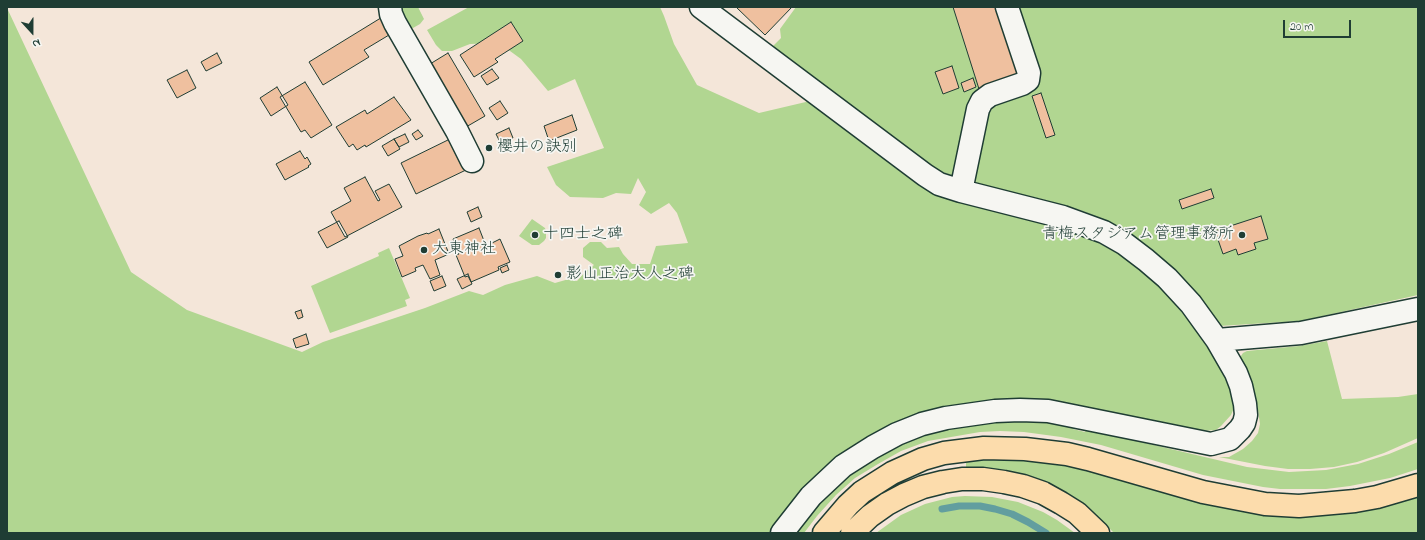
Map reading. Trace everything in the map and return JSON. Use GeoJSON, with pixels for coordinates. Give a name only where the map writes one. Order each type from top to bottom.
{"type":"FeatureCollection","features":[{"type":"Feature","properties":{"kind":"highway"},"geometry":{"type":"LineString","coordinates":[[824,533],[848,505],[862,492],[892,473],[923,459],[944,453],[978,448],[1025,448],[1067,454],[1203,492],[1265,504],[1299,506],[1355,501],[1378,497],[1418,485]]}},
{"type":"Feature","properties":{"kind":"highway"},"geometry":{"type":"LineString","coordinates":[[852,533],[870,516],[887,504],[923,487],[962,479],[983,479],[1024,486],[1043,494],[1077,513],[1098,533]]}},
{"type":"Feature","properties":{"kind":"street"},"geometry":{"type":"LineString","coordinates":[[390,7],[395,23],[457,131],[472,161]]}},
{"type":"Feature","properties":{"kind":"street"},"geometry":{"type":"LineString","coordinates":[[701,7],[939,184],[961,191],[1044,211],[1104,232],[1125,244],[1166,278],[1191,304],[1217,340],[1236,373],[1245,404],[1246,415],[1244,422],[1230,439],[1211,444],[1048,412],[1020,410],[995,411],[946,418],[922,424],[897,434],[843,466],[811,496],[782,533]]}},
{"type":"Feature","properties":{"kind":"street"},"geometry":{"type":"LineString","coordinates":[[961,191],[978,109],[982,101],[990,95],[1022,84],[1028,80],[1029,73],[1008,7]]}},
{"type":"Feature","properties":{"kind":"street"},"geometry":{"type":"LineString","coordinates":[[1217,340],[1302,333],[1418,309]]}},
{"type":"Feature","properties":{"kind":"green space"},"geometry":{"type":"Polygon","coordinates":[[[399,7],[418,7],[424,19],[420,24],[413,28],[407,29],[399,7]]]}},
{"type":"Feature","properties":{"kind":"green space"},"geometry":{"type":"Polygon","coordinates":[[[469,7],[660,7],[674,44],[697,85],[759,113],[810,101],[935,194],[945,198],[1029,218],[1095,241],[1124,257],[1151,277],[1187,318],[1224,371],[1234,400],[1234,408],[1231,415],[1216,430],[1201,431],[1064,403],[1034,399],[984,401],[928,411],[876,433],[828,465],[808,484],[772,533],[7,533],[7,8],[131,272],[187,310],[302,352],[323,342],[425,308],[469,291],[483,295],[505,285],[537,276],[555,283],[569,279],[577,281],[594,265],[583,257],[583,248],[590,242],[601,242],[607,248],[619,247],[632,264],[650,264],[656,246],[688,243],[677,213],[669,203],[651,214],[639,205],[646,192],[638,178],[631,194],[616,193],[603,198],[570,197],[556,185],[547,167],[604,148],[575,79],[548,91],[521,59],[499,43],[470,44],[452,51],[442,51],[436,45],[427,30],[469,7]]]}},
{"type":"Feature","properties":{"kind":"green space"},"geometry":{"type":"Polygon","coordinates":[[[796,7],[1418,7],[1418,295],[1300,321],[1219,326],[1203,303],[1181,277],[1158,255],[1105,220],[1080,210],[1041,199],[978,185],[937,170],[770,49],[781,38],[780,29],[796,7]]]}},
{"type":"Feature","properties":{"kind":"green space"},"geometry":{"type":"Polygon","coordinates":[[[532,219],[545,228],[546,238],[539,245],[532,245],[519,236],[532,219]]]}},
{"type":"Feature","properties":{"kind":"green space"},"geometry":{"type":"Polygon","coordinates":[[[389,248],[410,298],[405,300],[407,306],[330,333],[311,286],[379,256],[378,253],[389,248]]]}},
{"type":"Feature","properties":{"kind":"green space"},"geometry":{"type":"Polygon","coordinates":[[[1327,341],[1342,399],[1398,397],[1418,394],[1418,438],[1384,453],[1357,462],[1334,467],[1288,469],[1219,457],[1229,457],[1243,449],[1258,433],[1260,424],[1257,403],[1249,375],[1239,359],[1243,353],[1247,351],[1299,346],[1327,341]]]}},
{"type":"Feature","properties":{"kind":"green space"},"geometry":{"type":"Polygon","coordinates":[[[1007,420],[1045,421],[1074,425],[1073,429],[1085,432],[1086,429],[1247,467],[1289,472],[1326,470],[1358,464],[1389,454],[1418,442],[1418,469],[1390,478],[1350,486],[1326,489],[1280,489],[1203,475],[1101,445],[1061,437],[1024,432],[980,432],[928,441],[901,451],[855,478],[836,495],[804,533],[794,533],[841,480],[863,464],[911,439],[937,430],[1007,420]]]}},
{"type":"Feature","properties":{"kind":"green space"},"geometry":{"type":"Polygon","coordinates":[[[995,458],[1048,462],[1075,467],[1207,504],[1271,515],[1312,516],[1353,513],[1379,508],[1418,497],[1418,533],[1114,533],[1082,503],[1060,489],[1047,483],[1009,471],[985,468],[966,469],[966,460],[995,458]]]}},
{"type":"Feature","properties":{"kind":"green space"},"geometry":{"type":"Polygon","coordinates":[[[952,497],[992,497],[1018,502],[1043,512],[1075,533],[876,533],[901,515],[925,504],[952,497]]]}},
{"type":"Feature","properties":{"kind":"building"},"geometry":{"type":"Polygon","coordinates":[[[736,7],[792,7],[765,35],[736,7]]]}},
{"type":"Feature","properties":{"kind":"building"},"geometry":{"type":"Polygon","coordinates":[[[953,7],[1000,7],[1022,75],[979,89],[953,7]]]}},
{"type":"Feature","properties":{"kind":"building"},"geometry":{"type":"Polygon","coordinates":[[[384,16],[394,32],[364,50],[369,57],[323,85],[309,62],[384,16]]]}},
{"type":"Feature","properties":{"kind":"building"},"geometry":{"type":"Polygon","coordinates":[[[511,22],[523,41],[495,59],[498,62],[474,77],[460,55],[511,22]]]}},
{"type":"Feature","properties":{"kind":"building"},"geometry":{"type":"Polygon","coordinates":[[[217,53],[222,63],[206,71],[201,62],[217,53]]]}},
{"type":"Feature","properties":{"kind":"building"},"geometry":{"type":"Polygon","coordinates":[[[448,53],[485,116],[466,127],[430,64],[448,53]]]}},
{"type":"Feature","properties":{"kind":"building"},"geometry":{"type":"Polygon","coordinates":[[[952,66],[959,88],[943,94],[935,72],[952,66]]]}},
{"type":"Feature","properties":{"kind":"building"},"geometry":{"type":"Polygon","coordinates":[[[492,69],[499,78],[487,85],[481,76],[492,69]]]}},
{"type":"Feature","properties":{"kind":"building"},"geometry":{"type":"Polygon","coordinates":[[[187,70],[196,88],[177,98],[167,80],[187,70]]]}},
{"type":"Feature","properties":{"kind":"building"},"geometry":{"type":"Polygon","coordinates":[[[973,78],[976,87],[964,92],[961,83],[973,78]]]}},
{"type":"Feature","properties":{"kind":"building"},"geometry":{"type":"Polygon","coordinates":[[[305,82],[332,125],[311,138],[305,130],[301,132],[280,97],[305,82]]]}},
{"type":"Feature","properties":{"kind":"building"},"geometry":{"type":"Polygon","coordinates":[[[277,87],[288,105],[271,116],[260,98],[277,87]]]}},
{"type":"Feature","properties":{"kind":"building"},"geometry":{"type":"Polygon","coordinates":[[[1041,93],[1055,135],[1046,138],[1032,96],[1041,93]]]}},
{"type":"Feature","properties":{"kind":"building"},"geometry":{"type":"Polygon","coordinates":[[[394,97],[411,120],[366,147],[365,145],[357,150],[353,144],[349,147],[336,127],[365,110],[367,114],[394,97]]]}},
{"type":"Feature","properties":{"kind":"building"},"geometry":{"type":"Polygon","coordinates":[[[500,101],[508,113],[497,120],[489,108],[500,101]]]}},
{"type":"Feature","properties":{"kind":"building"},"geometry":{"type":"Polygon","coordinates":[[[572,115],[577,130],[549,141],[544,126],[572,115]]]}},
{"type":"Feature","properties":{"kind":"building"},"geometry":{"type":"Polygon","coordinates":[[[509,128],[513,138],[501,144],[496,134],[509,128]]]}},
{"type":"Feature","properties":{"kind":"building"},"geometry":{"type":"Polygon","coordinates":[[[418,130],[423,136],[416,140],[412,134],[418,130]]]}},
{"type":"Feature","properties":{"kind":"building"},"geometry":{"type":"Polygon","coordinates":[[[405,134],[409,142],[399,147],[394,139],[405,134]]]}},
{"type":"Feature","properties":{"kind":"building"},"geometry":{"type":"Polygon","coordinates":[[[452,138],[468,169],[416,194],[401,163],[452,138]]]}},
{"type":"Feature","properties":{"kind":"building"},"geometry":{"type":"Polygon","coordinates":[[[394,139],[400,149],[388,156],[382,146],[394,139]]]}},
{"type":"Feature","properties":{"kind":"building"},"geometry":{"type":"Polygon","coordinates":[[[300,151],[305,159],[307,157],[311,164],[308,166],[309,167],[285,180],[276,164],[300,151]]]}},
{"type":"Feature","properties":{"kind":"building"},"geometry":{"type":"Polygon","coordinates":[[[365,177],[378,201],[380,200],[375,191],[389,184],[402,207],[345,237],[331,212],[351,201],[344,188],[365,177]]]}},
{"type":"Feature","properties":{"kind":"building"},"geometry":{"type":"Polygon","coordinates":[[[1211,189],[1214,198],[1182,209],[1179,200],[1211,189]]]}},
{"type":"Feature","properties":{"kind":"building"},"geometry":{"type":"Polygon","coordinates":[[[478,207],[482,217],[471,222],[467,212],[478,207]]]}},
{"type":"Feature","properties":{"kind":"building","name":"青梅スタジアム管理事務所"},"geometry":{"type":"Polygon","coordinates":[[[1261,216],[1268,239],[1254,243],[1256,249],[1238,255],[1236,249],[1223,254],[1215,231],[1261,216]]]}},
{"type":"Feature","properties":{"kind":"building"},"geometry":{"type":"Polygon","coordinates":[[[339,221],[348,237],[327,248],[318,232],[339,221]]]}},
{"type":"Feature","properties":{"kind":"building"},"geometry":{"type":"Polygon","coordinates":[[[479,228],[486,246],[500,239],[510,262],[498,267],[499,270],[471,282],[468,276],[465,277],[456,255],[459,254],[453,239],[479,228]]]}},
{"type":"Feature","properties":{"kind":"building"},"geometry":{"type":"Polygon","coordinates":[[[439,229],[449,254],[435,260],[440,275],[430,279],[423,265],[415,268],[416,271],[402,277],[395,259],[403,256],[399,246],[418,236],[428,234],[439,229]]]}},
{"type":"Feature","properties":{"kind":"building"},"geometry":{"type":"Polygon","coordinates":[[[507,265],[509,270],[502,273],[500,268],[507,265]]]}},
{"type":"Feature","properties":{"kind":"building"},"geometry":{"type":"Polygon","coordinates":[[[468,274],[472,284],[462,289],[457,279],[468,274]]]}},
{"type":"Feature","properties":{"kind":"building"},"geometry":{"type":"Polygon","coordinates":[[[442,276],[446,286],[434,291],[430,281],[442,276]]]}},
{"type":"Feature","properties":{"kind":"building"},"geometry":{"type":"Polygon","coordinates":[[[301,310],[303,317],[298,319],[295,312],[301,310]]]}},
{"type":"Feature","properties":{"kind":"building"},"geometry":{"type":"Polygon","coordinates":[[[306,334],[309,344],[296,348],[293,339],[306,334]]]}},
{"type":"Feature","properties":{"kind":"waterway"},"geometry":{"type":"LineString","coordinates":[[942,509],[959,506],[980,506],[995,509],[1012,514],[1046,533]]}},
{"type":"Feature","properties":{"kind":"place","name":"櫻井の訣別"},"geometry":{"type":"Point","coordinates":[489,148]}},
{"type":"Feature","properties":{"kind":"place","name":"十四士之碑"},"geometry":{"type":"Point","coordinates":[535,235]}},
{"type":"Feature","properties":{"kind":"place","name":"青梅スタジアム管理事務所"},"geometry":{"type":"Point","coordinates":[1242,235]}},
{"type":"Feature","properties":{"kind":"place","name":"大東神社"},"geometry":{"type":"Point","coordinates":[424,250]}},
{"type":"Feature","properties":{"kind":"place","name":"影山正治大人之碑"},"geometry":{"type":"Point","coordinates":[558,275]}}]}
